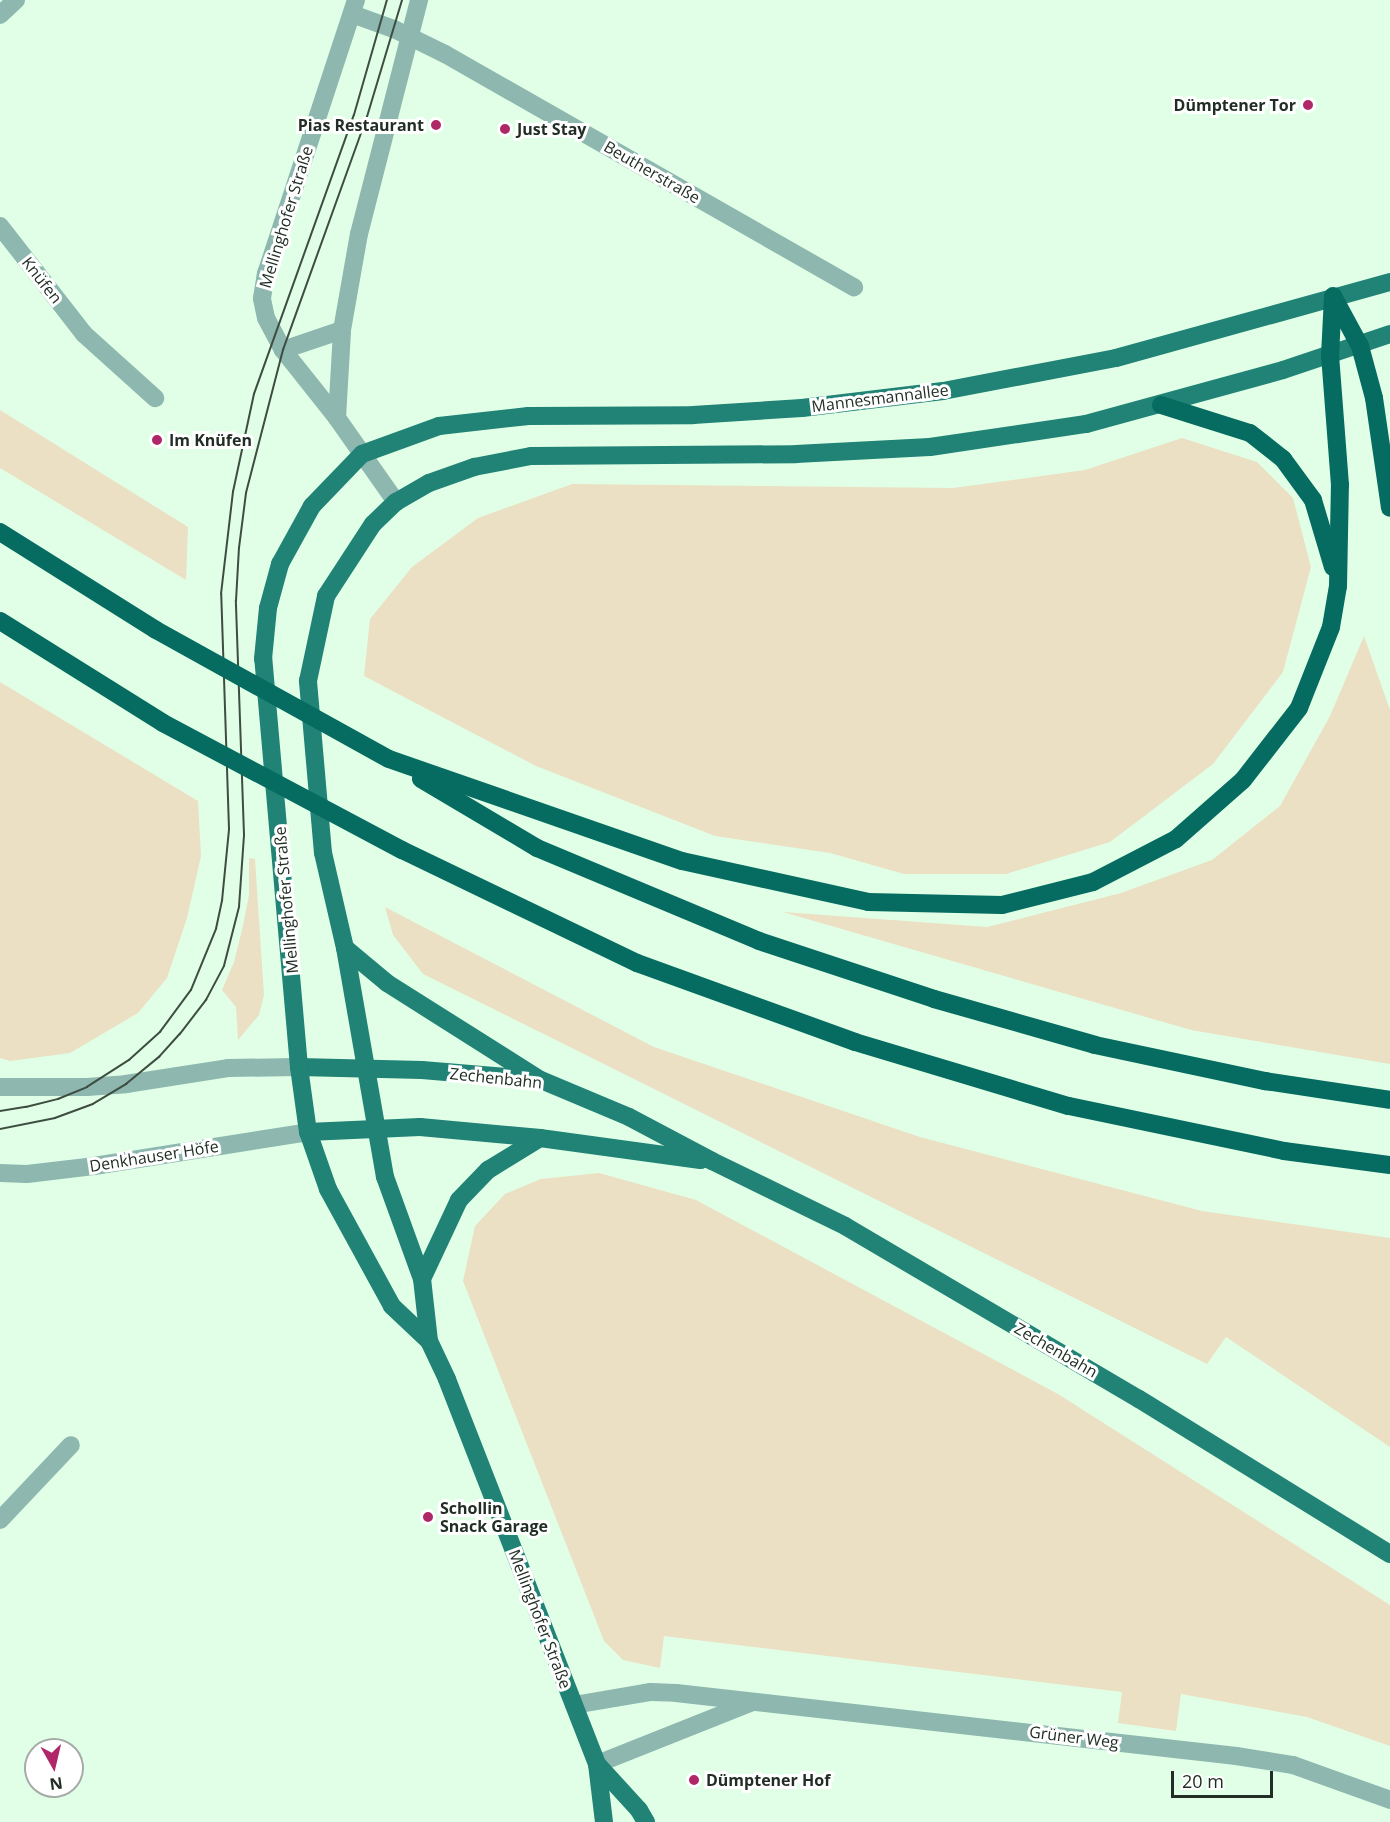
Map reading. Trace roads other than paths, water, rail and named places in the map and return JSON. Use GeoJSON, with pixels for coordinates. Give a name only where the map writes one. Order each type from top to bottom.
{"type":"FeatureCollection","features":[{"type":"Feature","properties":{"kind":"highway"},"geometry":{"type":"LineString","coordinates":[[1333,296],[1360,346],[1374,398],[1390,508]]}},
{"type":"Feature","properties":{"kind":"highway"},"geometry":{"type":"LineString","coordinates":[[388,759],[682,861],[868,902],[1002,905],[1093,882],[1176,839],[1243,780],[1299,708],[1331,627],[1338,586],[1340,485],[1330,356],[1333,296]]}},
{"type":"Feature","properties":{"kind":"highway"},"geometry":{"type":"LineString","coordinates":[[1161,405],[1250,433],[1283,459],[1313,500],[1338,586]]}},
{"type":"Feature","properties":{"kind":"highway"},"geometry":{"type":"LineString","coordinates":[[0,532],[156,630],[388,759],[537,848],[759,941],[934,999],[1095,1045],[1265,1081],[1390,1100]]}},
{"type":"Feature","properties":{"kind":"highway"},"geometry":{"type":"LineString","coordinates":[[0,621],[163,723],[402,850],[638,963],[855,1042],[1069,1106],[1284,1151],[1390,1165]]}},
{"type":"Feature","properties":{"kind":"main road","name":"Mannesmannallee"},"geometry":{"type":"LineString","coordinates":[[362,454],[438,426],[528,416],[693,415],[802,408],[943,391],[1116,358],[1390,282]]}},
{"type":"Feature","properties":{"kind":"main road"},"geometry":{"type":"LineString","coordinates":[[396,502],[429,483],[474,467],[531,456],[796,453],[930,447],[1086,424],[1161,405],[1330,356],[1390,334]]}},
{"type":"Feature","properties":{"kind":"main road","name":"Mellinghofer Straße"},"geometry":{"type":"LineString","coordinates":[[362,454],[312,506],[280,564],[268,608],[263,659],[299,1067],[308,1132],[328,1189],[392,1306],[429,1341]]}},
{"type":"Feature","properties":{"kind":"main road","name":"Mellinghofer Straße"},"geometry":{"type":"LineString","coordinates":[[396,502],[373,524],[327,596],[312,653],[308,681],[323,853],[345,948],[385,1177],[422,1279],[429,1341],[447,1379],[597,1764],[604,1822]]}},
{"type":"Feature","properties":{"kind":"main road"},"geometry":{"type":"LineString","coordinates":[[345,948],[387,983],[541,1080]]}},
{"type":"Feature","properties":{"kind":"main road","name":"Zechenbahn"},"geometry":{"type":"LineString","coordinates":[[299,1067],[422,1070],[541,1080],[629,1117],[712,1161],[845,1226],[1139,1399],[1390,1554]]}},
{"type":"Feature","properties":{"kind":"main road","name":"Zechenbahn"},"geometry":{"type":"LineString","coordinates":[[308,1132],[375,1127],[420,1127],[540,1138],[712,1161]]}},
{"type":"Feature","properties":{"kind":"main road"},"geometry":{"type":"LineString","coordinates":[[422,1279],[459,1200],[488,1170],[540,1138]]}},
{"type":"Feature","properties":{"kind":"main road","name":"Mellinghofer Straße"},"geometry":{"type":"LineString","coordinates":[[597,1764],[639,1810],[646,1822]]}},
{"type":"Feature","properties":{"kind":"street"},"geometry":{"type":"LineString","coordinates":[[0,15],[16,0]]}},
{"type":"Feature","properties":{"kind":"street"},"geometry":{"type":"LineString","coordinates":[[337,418],[342,330],[359,234],[419,0]]}},
{"type":"Feature","properties":{"kind":"street","name":"Beutherstraße"},"geometry":{"type":"LineString","coordinates":[[354,7],[445,54],[854,287]]}},
{"type":"Feature","properties":{"kind":"street","name":"Mellinghofer Straße"},"geometry":{"type":"LineString","coordinates":[[354,7],[266,273],[262,299],[266,318],[283,350],[337,418],[396,502]]}},
{"type":"Feature","properties":{"kind":"street","name":"Knüfen"},"geometry":{"type":"LineString","coordinates":[[0,226],[84,334],[155,398]]}},
{"type":"Feature","properties":{"kind":"street"},"geometry":{"type":"LineString","coordinates":[[283,350],[342,330]]}},
{"type":"Feature","properties":{"kind":"street"},"geometry":{"type":"LineString","coordinates":[[0,1087],[87,1087],[126,1084],[228,1068],[299,1067]]}},
{"type":"Feature","properties":{"kind":"street","name":"Denkhauser Höfe"},"geometry":{"type":"LineString","coordinates":[[0,1173],[27,1174],[94,1166],[308,1132]]}},
{"type":"Feature","properties":{"kind":"street"},"geometry":{"type":"LineString","coordinates":[[0,1520],[71,1445]]}},
{"type":"Feature","properties":{"kind":"street","name":"Grüner Weg"},"geometry":{"type":"LineString","coordinates":[[574,1705],[651,1692],[882,1715],[1293,1764],[1390,1800]]}},
{"type":"Feature","properties":{"kind":"street","name":"Grüner Weg"},"geometry":{"type":"LineString","coordinates":[[597,1764],[751,1703]]}},
{"type":"Feature","properties":{"kind":"tram line"},"geometry":{"type":"LineString","coordinates":[[0,1111],[58,1099],[87,1087],[129,1060],[160,1032],[191,990],[216,929],[222,901],[229,829],[221,594],[233,492],[254,394],[354,115],[387,0]]}},
{"type":"Feature","properties":{"kind":"tram line"},"geometry":{"type":"LineString","coordinates":[[0,1129],[55,1118],[93,1104],[126,1084],[159,1057],[180,1034],[206,1000],[224,966],[239,907],[244,835],[236,601],[239,548],[246,493],[283,350],[367,117],[402,0]]}},
{"type":"Feature","properties":{"kind":"place","name":"Dümptener Tor"},"geometry":{"type":"Point","coordinates":[1308,105]}},
{"type":"Feature","properties":{"kind":"place","name":"Pias Restaurant"},"geometry":{"type":"Point","coordinates":[436,125]}},
{"type":"Feature","properties":{"kind":"place","name":"Just Stay"},"geometry":{"type":"Point","coordinates":[505,129]}},
{"type":"Feature","properties":{"kind":"place","name":"Im Knüfen"},"geometry":{"type":"Point","coordinates":[157,440]}},
{"type":"Feature","properties":{"kind":"place","name":"Schollin Snack Garage"},"geometry":{"type":"Point","coordinates":[428,1517]}},
{"type":"Feature","properties":{"kind":"place","name":"Dümptener Hof"},"geometry":{"type":"Point","coordinates":[694,1780]}}]}
